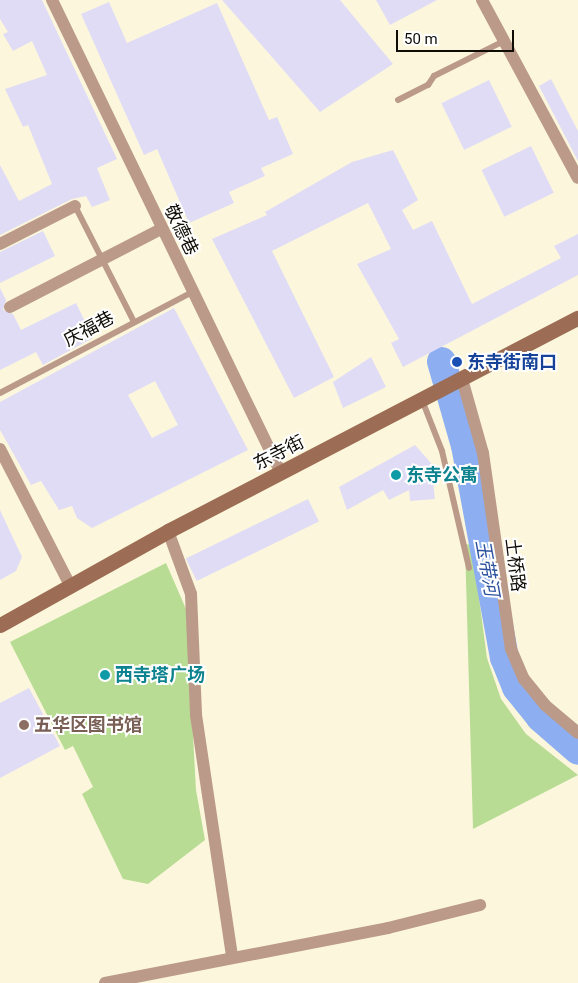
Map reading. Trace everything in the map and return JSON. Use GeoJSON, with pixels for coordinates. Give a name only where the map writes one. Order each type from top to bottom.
{"type":"FeatureCollection","features":[{"type":"Feature","properties":{"kind":"street","name":"敬德巷"},"geometry":{"type":"LineString","coordinates":[[52,0],[160,229],[281,473]]}},
{"type":"Feature","properties":{"kind":"street"},"geometry":{"type":"LineString","coordinates":[[482,0],[578,178]]}},
{"type":"Feature","properties":{"kind":"street"},"geometry":{"type":"LineString","coordinates":[[0,244],[75,206]]}},
{"type":"Feature","properties":{"kind":"street"},"geometry":{"type":"LineString","coordinates":[[10,307],[160,229]]}},
{"type":"Feature","properties":{"kind":"street","name":"东寺街"},"geometry":{"type":"LineString","coordinates":[[0,625],[71,587],[168,530],[578,318]]}},
{"type":"Feature","properties":{"kind":"street","name":"土桥路"},"geometry":{"type":"LineString","coordinates":[[460,380],[483,453],[511,649],[524,679],[539,698],[578,733]]}},
{"type":"Feature","properties":{"kind":"street"},"geometry":{"type":"LineString","coordinates":[[0,449],[71,587]]}},
{"type":"Feature","properties":{"kind":"street"},"geometry":{"type":"LineString","coordinates":[[168,530],[191,594],[196,715],[232,956]]}},
{"type":"Feature","properties":{"kind":"street"},"geometry":{"type":"LineString","coordinates":[[106,983],[232,956],[388,928],[480,905]]}},
{"type":"Feature","properties":{"kind":"lane"},"geometry":{"type":"LineString","coordinates":[[398,100],[428,85],[434,76],[504,41]]}},
{"type":"Feature","properties":{"kind":"lane"},"geometry":{"type":"LineString","coordinates":[[75,206],[134,322]]}},
{"type":"Feature","properties":{"kind":"lane","name":"庆福巷"},"geometry":{"type":"LineString","coordinates":[[0,393],[192,292]]}},
{"type":"Feature","properties":{"kind":"lane"},"geometry":{"type":"LineString","coordinates":[[425,398],[442,451],[469,568]]}},
{"type":"Feature","properties":{"kind":"green space"},"geometry":{"type":"Polygon","coordinates":[[[465,544],[472,545],[487,658],[501,699],[526,734],[578,775],[473,829],[465,544]]]}},
{"type":"Feature","properties":{"kind":"green space"},"geometry":{"type":"Polygon","coordinates":[[[166,563],[186,609],[196,790],[205,840],[148,884],[123,879],[82,794],[93,787],[73,746],[65,750],[10,642],[166,563]]]}},
{"type":"Feature","properties":{"kind":"building"},"geometry":{"type":"Polygon","coordinates":[[[0,0],[42,0],[117,159],[97,168],[110,200],[92,207],[86,196],[72,199],[0,235],[0,165],[19,201],[52,184],[28,125],[23,127],[5,89],[47,75],[32,41],[13,51],[3,34],[8,32],[0,19],[0,0]]]}},
{"type":"Feature","properties":{"kind":"building"},"geometry":{"type":"Polygon","coordinates":[[[222,0],[340,0],[393,64],[320,112],[222,0]]]}},
{"type":"Feature","properties":{"kind":"building"},"geometry":{"type":"Polygon","coordinates":[[[376,0],[437,0],[390,25],[376,0]]]}},
{"type":"Feature","properties":{"kind":"building"},"geometry":{"type":"Polygon","coordinates":[[[109,2],[127,43],[217,3],[269,120],[277,117],[293,154],[261,168],[265,176],[229,192],[234,203],[189,223],[157,149],[144,155],[81,14],[109,2]]]}},
{"type":"Feature","properties":{"kind":"building"},"geometry":{"type":"Polygon","coordinates":[[[551,79],[578,131],[578,161],[539,86],[551,79]]]}},
{"type":"Feature","properties":{"kind":"building"},"geometry":{"type":"Polygon","coordinates":[[[489,80],[512,127],[464,150],[441,103],[489,80]]]}},
{"type":"Feature","properties":{"kind":"building"},"geometry":{"type":"Polygon","coordinates":[[[531,146],[554,193],[504,217],[482,170],[531,146]]]}},
{"type":"Feature","properties":{"kind":"building"},"geometry":{"type":"Polygon","coordinates":[[[393,150],[418,200],[402,210],[413,230],[432,221],[472,304],[561,258],[554,246],[578,234],[578,275],[403,367],[391,343],[399,339],[357,264],[391,249],[368,203],[272,251],[334,377],[294,398],[212,239],[267,215],[265,212],[352,162],[393,150]]]}},
{"type":"Feature","properties":{"kind":"building"},"geometry":{"type":"Polygon","coordinates":[[[43,231],[55,256],[0,283],[0,252],[43,231]]]}},
{"type":"Feature","properties":{"kind":"building"},"geometry":{"type":"Polygon","coordinates":[[[0,288],[6,300],[3,310],[13,314],[21,330],[76,303],[93,338],[43,365],[36,352],[0,370],[0,288]]]}},
{"type":"Feature","properties":{"kind":"building"},"geometry":{"type":"Polygon","coordinates":[[[174,308],[248,450],[92,528],[77,518],[72,506],[59,510],[41,481],[31,485],[0,430],[0,402],[174,308]],[[155,381],[128,395],[152,438],[178,425],[155,381]]]}},
{"type":"Feature","properties":{"kind":"building"},"geometry":{"type":"Polygon","coordinates":[[[371,357],[386,387],[343,408],[333,382],[371,357]]]}},
{"type":"Feature","properties":{"kind":"building","name":"东寺公寓"},"geometry":{"type":"Polygon","coordinates":[[[415,445],[431,463],[435,499],[410,501],[409,490],[389,500],[383,490],[347,510],[339,487],[415,445]]]}},
{"type":"Feature","properties":{"kind":"building"},"geometry":{"type":"Polygon","coordinates":[[[308,499],[319,521],[197,581],[186,559],[308,499]]]}},
{"type":"Feature","properties":{"kind":"building"},"geometry":{"type":"Polygon","coordinates":[[[0,510],[22,557],[16,571],[0,580],[0,510]]]}},
{"type":"Feature","properties":{"kind":"building","name":"五华区图书馆"},"geometry":{"type":"Polygon","coordinates":[[[29,688],[60,746],[0,778],[0,703],[29,688]]]}},
{"type":"Feature","properties":{"kind":"waterway","name":"玉带河"},"geometry":{"type":"LineString","coordinates":[[441,361],[465,445],[504,657],[516,687],[540,717],[578,750]]}},
{"type":"Feature","properties":{"kind":"place","name":"东寺街南口"},"geometry":{"type":"Point","coordinates":[457,362]}},
{"type":"Feature","properties":{"kind":"place","name":"东寺公寓"},"geometry":{"type":"Point","coordinates":[396,475]}},
{"type":"Feature","properties":{"kind":"place","name":"西寺塔广场"},"geometry":{"type":"Point","coordinates":[105,675]}},
{"type":"Feature","properties":{"kind":"place","name":"五华区图书馆"},"geometry":{"type":"Point","coordinates":[24,725]}}]}
